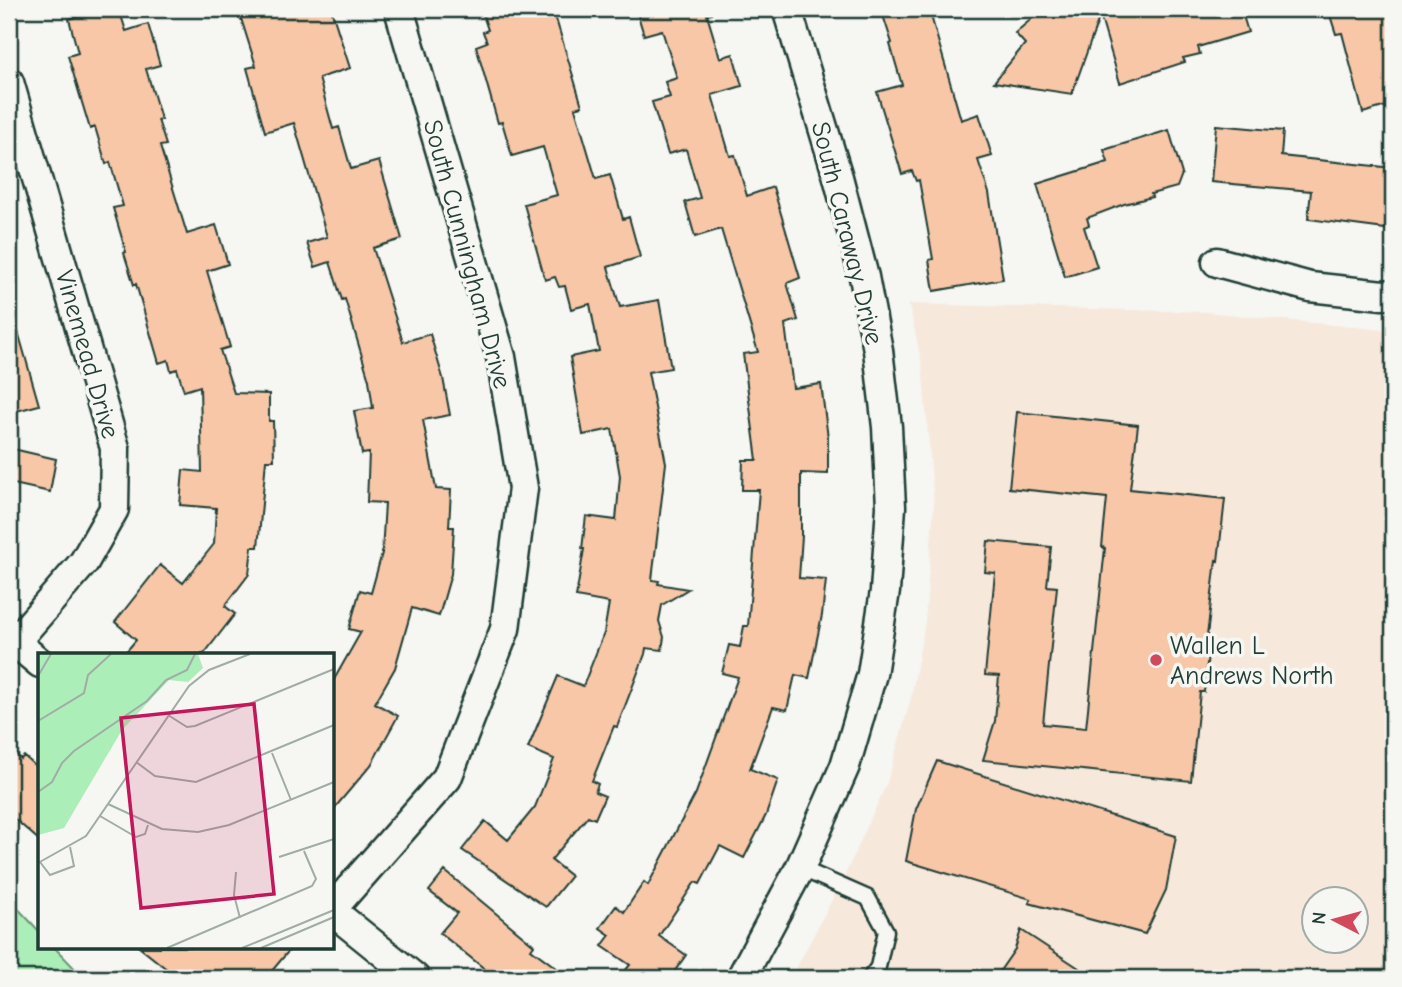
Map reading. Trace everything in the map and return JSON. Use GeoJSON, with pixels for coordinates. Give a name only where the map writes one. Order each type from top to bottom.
{"type":"FeatureCollection","features":[{"type":"Feature","properties":{"kind":"street","name":"South Cunningham Drive"},"geometry":{"type":"LineString","coordinates":[[334,908],[447,778],[505,629],[523,488],[500,357],[399,9]]}},
{"type":"Feature","properties":{"kind":"street","name":"South Caraway Drive"},"geometry":{"type":"LineString","coordinates":[[741,978],[800,868],[845,766],[872,674],[885,591],[891,508],[887,427],[878,350],[864,277],[838,177],[787,9]]}},
{"type":"Feature","properties":{"kind":"street","name":"Vinemead Drive"},"geometry":{"type":"LineString","coordinates":[[9,82],[115,448],[114,509],[84,562],[21,647]]}},
{"type":"Feature","properties":{"kind":"street"},"geometry":{"type":"LineString","coordinates":[[1217,262],[1310,287],[1393,294]]}},
{"type":"Feature","properties":{"kind":"street"},"geometry":{"type":"LineString","coordinates":[[334,912],[415,978]]}},
{"type":"Feature","properties":{"kind":"lane"},"geometry":{"type":"LineString","coordinates":[[800,868],[868,898],[886,931],[878,967],[870,978]]}},
{"type":"Feature","properties":{"kind":"shaded area","name":"Wallen L Andrews North"},"geometry":{"type":"Polygon","coordinates":[[[909,304],[1206,312],[1384,330],[1393,361],[1393,978],[791,978],[845,875],[887,783],[911,698],[925,622],[934,504],[922,364],[909,304]]]}},
{"type":"Feature","properties":{"kind":"green space"},"geometry":{"type":"Polygon","coordinates":[[[9,899],[38,930],[38,948],[55,948],[84,978],[9,978],[9,899]]]}},
{"type":"Feature","properties":{"kind":"building"},"geometry":{"type":"Polygon","coordinates":[[[104,9],[119,9],[126,31],[148,24],[160,65],[146,69],[166,145],[160,146],[187,234],[216,225],[228,264],[207,271],[230,347],[220,350],[234,393],[269,394],[274,460],[266,460],[258,547],[252,547],[249,574],[225,606],[235,614],[205,653],[125,653],[136,640],[115,622],[160,565],[183,583],[214,544],[216,508],[180,505],[183,470],[202,472],[200,386],[184,391],[177,369],[171,371],[168,360],[159,363],[124,253],[126,252],[113,208],[123,206],[110,162],[106,164],[95,127],[90,129],[68,56],[78,53],[69,19],[104,9]]]}},
{"type":"Feature","properties":{"kind":"building"},"geometry":{"type":"Polygon","coordinates":[[[238,9],[331,9],[350,68],[319,78],[333,129],[339,127],[351,169],[379,161],[402,239],[373,248],[403,342],[430,334],[450,415],[423,420],[436,489],[451,490],[449,527],[454,527],[451,574],[439,616],[412,608],[395,668],[375,703],[398,716],[371,765],[334,809],[334,679],[361,632],[349,629],[360,590],[371,593],[382,553],[385,503],[367,502],[369,453],[362,454],[354,411],[373,408],[369,380],[345,299],[342,300],[330,262],[315,267],[307,243],[327,237],[294,123],[265,132],[247,68],[256,66],[238,9]]]}},
{"type":"Feature","properties":{"kind":"building"},"geometry":{"type":"Polygon","coordinates":[[[481,9],[553,9],[582,106],[575,108],[596,179],[610,175],[623,219],[629,217],[640,257],[608,267],[620,307],[659,300],[671,368],[648,372],[666,463],[652,580],[659,581],[658,584],[688,589],[662,605],[659,621],[664,637],[662,650],[646,648],[617,727],[614,726],[592,781],[598,784],[595,792],[605,796],[595,819],[588,816],[551,860],[571,876],[546,907],[462,850],[485,821],[508,840],[535,807],[554,759],[528,748],[558,676],[583,686],[604,633],[609,603],[576,597],[586,516],[616,520],[620,476],[612,429],[583,435],[570,357],[599,351],[590,304],[571,309],[565,286],[559,287],[555,277],[545,280],[524,204],[557,195],[543,147],[512,156],[502,122],[498,123],[476,46],[487,42],[483,32],[488,30],[481,9]]]}},
{"type":"Feature","properties":{"kind":"building"},"geometry":{"type":"Polygon","coordinates":[[[636,9],[711,9],[712,14],[707,15],[720,58],[733,54],[742,86],[712,95],[730,156],[735,155],[747,196],[773,187],[800,278],[787,283],[798,320],[785,324],[793,388],[821,384],[828,438],[828,474],[801,473],[802,536],[799,578],[826,580],[809,678],[795,675],[787,710],[773,707],[750,769],[778,780],[766,815],[744,858],[720,846],[700,884],[695,882],[659,936],[686,955],[670,978],[619,978],[630,965],[602,946],[610,935],[600,928],[616,906],[624,912],[644,882],[648,885],[696,793],[738,677],[722,673],[729,645],[740,647],[744,626],[748,626],[759,490],[742,490],[743,460],[757,460],[743,354],[758,352],[721,229],[695,237],[685,202],[700,198],[686,149],[668,154],[652,102],[670,97],[665,82],[677,78],[662,30],[644,35],[636,9]]]}},
{"type":"Feature","properties":{"kind":"building"},"geometry":{"type":"Polygon","coordinates":[[[881,9],[929,9],[961,120],[979,114],[992,156],[978,160],[989,193],[1003,279],[934,291],[929,260],[933,259],[919,180],[916,181],[912,171],[902,174],[877,92],[902,85],[881,9]]]}},
{"type":"Feature","properties":{"kind":"building"},"geometry":{"type":"Polygon","coordinates":[[[1043,9],[1241,9],[1248,32],[1198,47],[1200,54],[1183,58],[1185,62],[1120,83],[1100,15],[1072,94],[994,82],[1025,44],[1015,33],[1043,9]]]}},
{"type":"Feature","properties":{"kind":"building"},"geometry":{"type":"Polygon","coordinates":[[[1328,9],[1393,9],[1393,17],[1389,18],[1393,30],[1393,104],[1363,113],[1342,33],[1336,34],[1328,9]]]}},
{"type":"Feature","properties":{"kind":"building"},"geometry":{"type":"Polygon","coordinates":[[[1216,125],[1283,131],[1281,156],[1393,168],[1393,230],[1308,219],[1311,191],[1211,182],[1216,125]]]}},
{"type":"Feature","properties":{"kind":"building"},"geometry":{"type":"Polygon","coordinates":[[[1169,130],[1182,174],[1177,187],[1087,218],[1089,225],[1084,227],[1097,267],[1065,277],[1037,184],[1108,162],[1104,150],[1169,130]]]}},
{"type":"Feature","properties":{"kind":"building"},"geometry":{"type":"Polygon","coordinates":[[[15,321],[39,405],[9,413],[9,322],[15,321]]]}},
{"type":"Feature","properties":{"kind":"building"},"geometry":{"type":"Polygon","coordinates":[[[1017,412],[1138,425],[1130,489],[1225,499],[1205,653],[1208,654],[1204,692],[1200,692],[1191,781],[983,760],[995,721],[999,676],[985,675],[995,573],[985,572],[988,541],[1051,547],[1047,586],[1057,587],[1043,724],[1086,728],[1105,548],[1102,547],[1107,498],[1009,488],[1017,412]]]}},
{"type":"Feature","properties":{"kind":"building"},"geometry":{"type":"Polygon","coordinates":[[[9,448],[56,459],[50,492],[9,483],[9,448]]]}},
{"type":"Feature","properties":{"kind":"building"},"geometry":{"type":"Polygon","coordinates":[[[9,748],[21,759],[24,756],[38,768],[38,839],[9,814],[9,748]]]}},
{"type":"Feature","properties":{"kind":"building"},"geometry":{"type":"Polygon","coordinates":[[[937,761],[1176,836],[1166,890],[1145,934],[1029,903],[1031,899],[906,861],[916,809],[937,761]]]}},
{"type":"Feature","properties":{"kind":"building"},"geometry":{"type":"Polygon","coordinates":[[[445,871],[534,945],[531,949],[570,978],[496,978],[440,933],[457,913],[429,891],[445,871]]]}},
{"type":"Feature","properties":{"kind":"building"},"geometry":{"type":"Polygon","coordinates":[[[1021,930],[1094,978],[995,978],[1015,949],[1021,930]]]}},
{"type":"Feature","properties":{"kind":"building"},"geometry":{"type":"Polygon","coordinates":[[[140,948],[291,948],[266,978],[178,978],[140,948]]]}},
{"type":"Feature","properties":{"kind":"place","name":"Wallen L Andrews North"},"geometry":{"type":"Point","coordinates":[1156,660]}}]}
